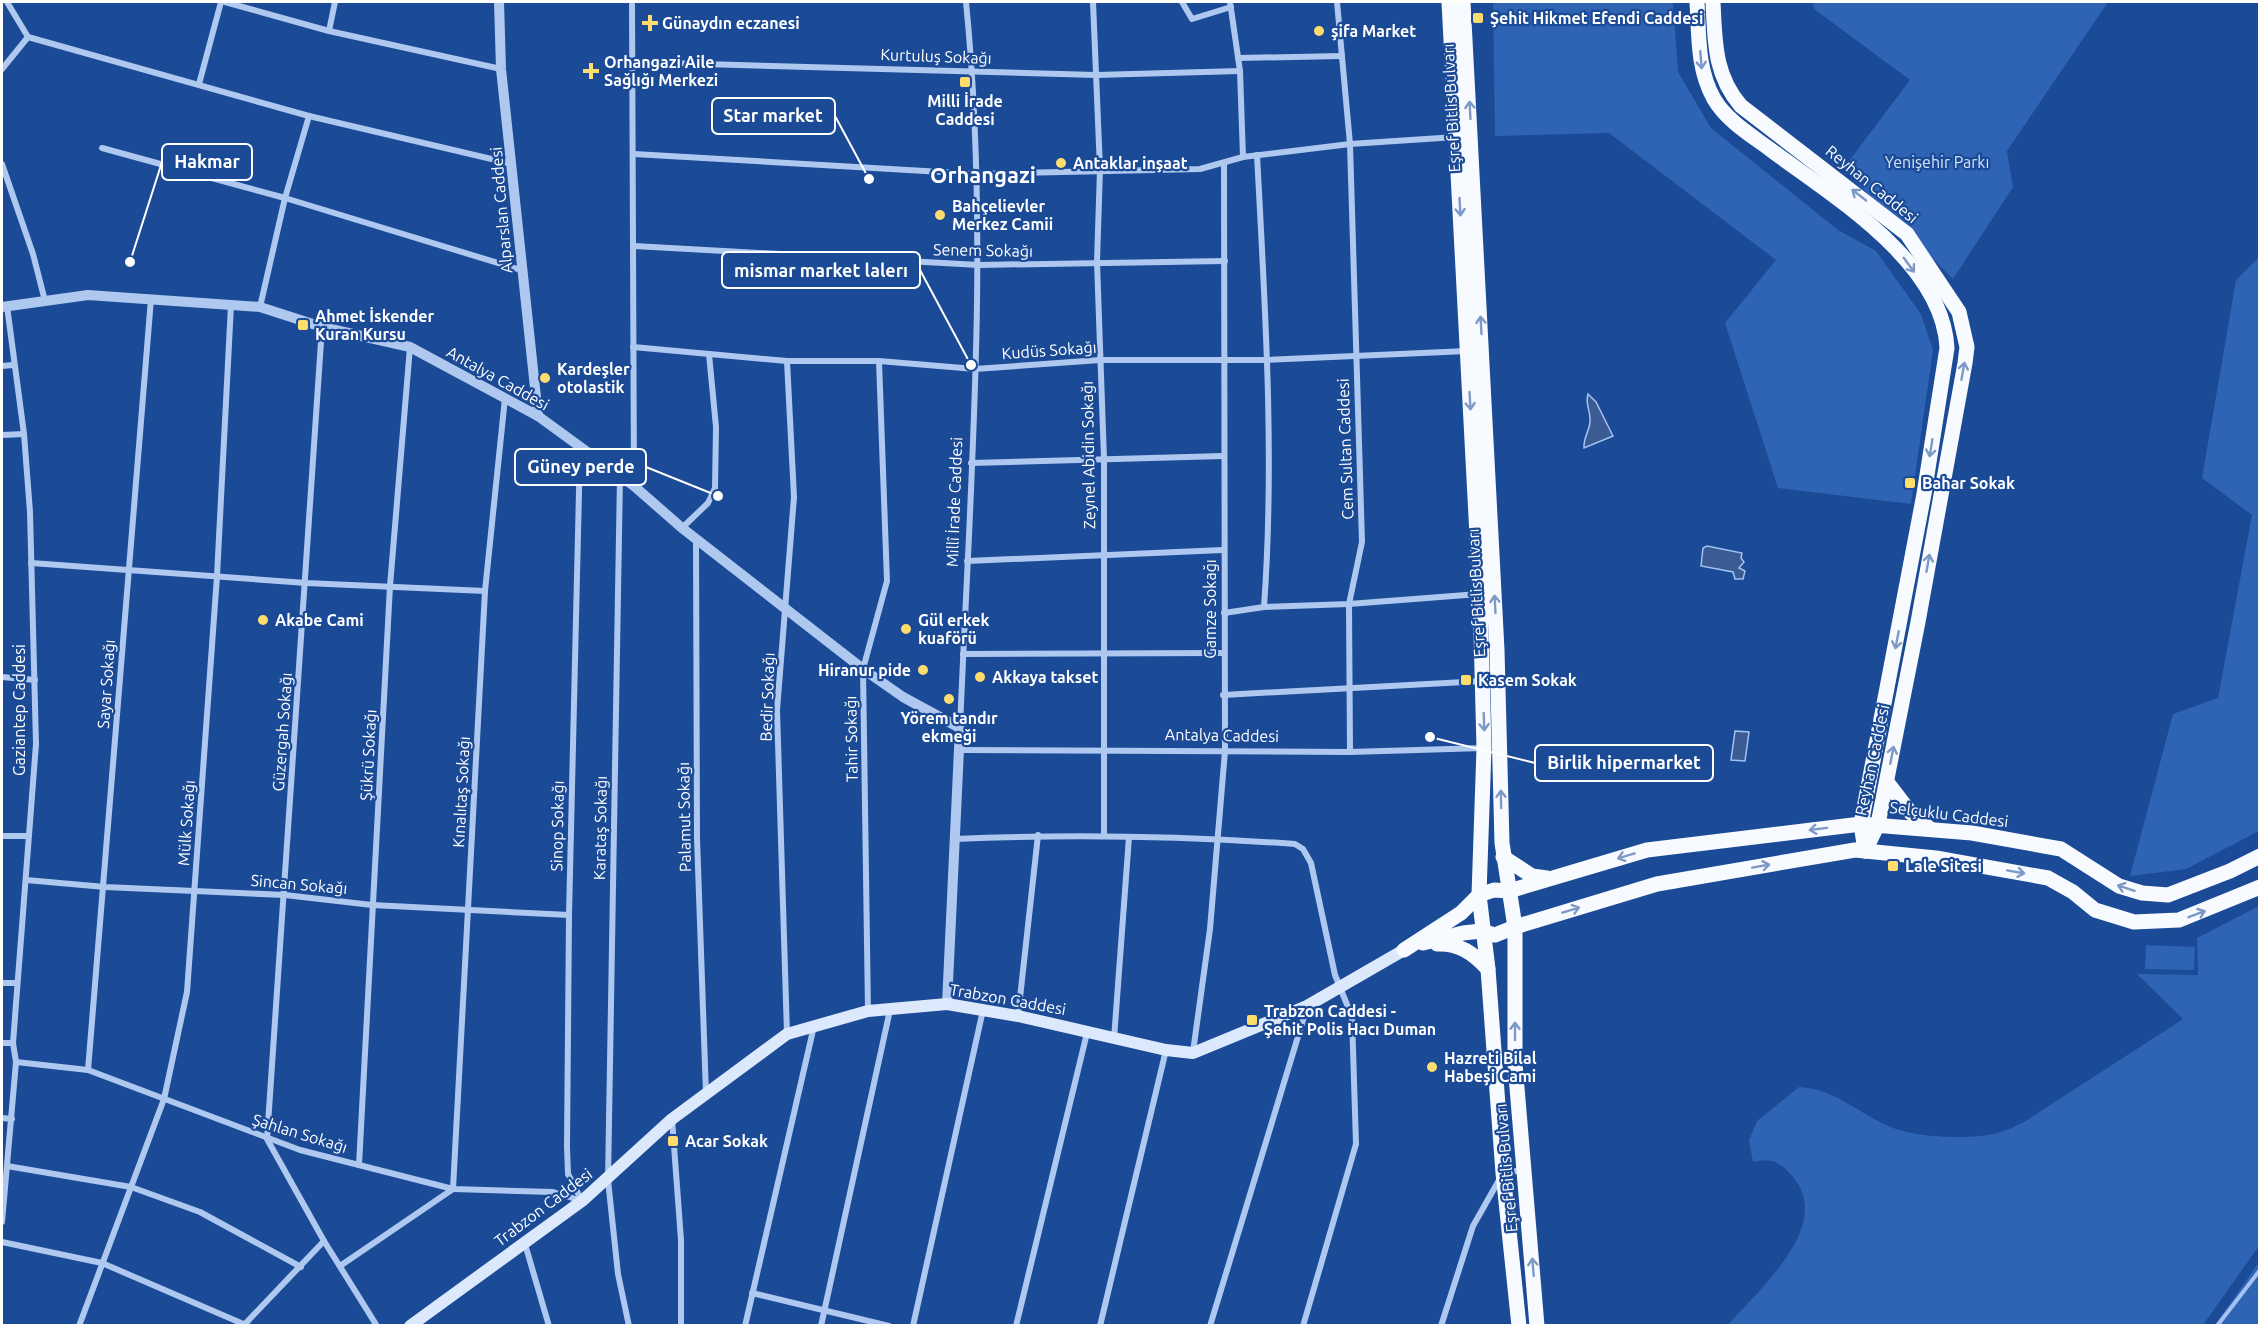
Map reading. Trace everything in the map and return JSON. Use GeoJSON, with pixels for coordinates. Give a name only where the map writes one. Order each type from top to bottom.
{"type":"FeatureCollection","features":[{"type":"Feature","properties":{"kind":"main road","name":"Eşref Bitlis Bulvarı"},"geometry":{"type":"LineString","coordinates":[[1449,2],[1464,136],[1497,650],[1503,857],[1515,927],[1515,1064],[1537,1326]]}},
{"type":"Feature","properties":{"kind":"main road","name":"Eşref Bitlis Bulvarı"},"geometry":{"type":"LineString","coordinates":[[1463,2],[1467,351],[1483,681],[1484,748],[1479,895],[1488,969],[1503,1173],[1519,1326]]}},
{"type":"Feature","properties":{"kind":"main road","name":"Reyhan Caddesi"},"geometry":{"type":"LineString","coordinates":[[1697,2],[1700,67],[1722,112],[1885,236],[1930,295],[1942,316],[1946,333],[1947,348],[1924,494],[1861,824],[1865,851]]}},
{"type":"Feature","properties":{"kind":"main road","name":"Reyhan Caddesi"},"geometry":{"type":"LineString","coordinates":[[1713,2],[1717,58],[1729,93],[1741,106],[1907,234],[1959,312],[1967,346],[1887,782],[1878,824],[1865,851]]}},
{"type":"Feature","properties":{"kind":"main road"},"geometry":{"type":"LineString","coordinates":[[1887,782],[1910,812],[1930,829]]}},
{"type":"Feature","properties":{"kind":"main road","name":"Selçuklu Caddesi"},"geometry":{"type":"LineString","coordinates":[[1479,895],[1494,890],[1509,891],[1647,850],[1861,824],[1930,829],[2061,849],[2119,886],[2142,893],[2168,895],[2230,871],[2259,856]]}},
{"type":"Feature","properties":{"kind":"main road"},"geometry":{"type":"LineString","coordinates":[[1404,950],[1435,940],[1482,932],[1495,935],[1658,884],[1855,850],[1936,858],[2048,878],[2073,892],[2095,910],[2133,922],[2179,920],[2240,897],[2259,887]]}},
{"type":"Feature","properties":{"kind":"main road"},"geometry":{"type":"LineString","coordinates":[[1503,857],[1532,876],[1550,878]]}},
{"type":"Feature","properties":{"kind":"main road","name":"Trabzon Caddesi"},"geometry":{"type":"LineString","coordinates":[[410,1326],[582,1201],[608,1180],[672,1119],[787,1034],[868,1011],[946,1004],[1018,1016],[1114,1040],[1193,1053],[1307,1006],[1340,988],[1461,914],[1479,895]]}},
{"type":"Feature","properties":{"kind":"main road"},"geometry":{"type":"LineString","coordinates":[[1404,950],[1430,944],[1450,943],[1466,950],[1488,969]]}},
{"type":"Feature","properties":{"kind":"street"},"geometry":{"type":"LineString","coordinates":[[7,2],[28,37],[309,116],[513,164]]}},
{"type":"Feature","properties":{"kind":"street"},"geometry":{"type":"LineString","coordinates":[[199,84],[223,2],[329,31],[501,69]]}},
{"type":"Feature","properties":{"kind":"street"},"geometry":{"type":"LineString","coordinates":[[329,31],[335,2]]}},
{"type":"Feature","properties":{"kind":"street","name":"Alparslan Caddesi"},"geometry":{"type":"LineString","coordinates":[[499,2],[501,69],[513,164],[521,270],[538,416]]}},
{"type":"Feature","properties":{"kind":"street"},"geometry":{"type":"LineString","coordinates":[[632,2],[634,486]]}},
{"type":"Feature","properties":{"kind":"street","name":"Millî İrade Caddesi"},"geometry":{"type":"LineString","coordinates":[[946,1004],[979,266],[973,70],[966,2]]}},
{"type":"Feature","properties":{"kind":"street","name":"Zeynel Abidin Sokağı"},"geometry":{"type":"LineString","coordinates":[[1093,2],[1100,169],[1097,262],[1104,459],[1106,749],[1104,836]]}},
{"type":"Feature","properties":{"kind":"street"},"geometry":{"type":"LineString","coordinates":[[1182,2],[1192,19],[1231,4],[1240,71],[1243,157]]}},
{"type":"Feature","properties":{"kind":"street","name":"Cem Sultan Caddesi"},"geometry":{"type":"LineString","coordinates":[[1337,2],[1350,144],[1362,542],[1349,604],[1350,752]]}},
{"type":"Feature","properties":{"kind":"street"},"geometry":{"type":"LineString","coordinates":[[2,69],[28,37]]}},
{"type":"Feature","properties":{"kind":"street"},"geometry":{"type":"LineString","coordinates":[[1238,58],[1342,56]]}},
{"type":"Feature","properties":{"kind":"street","name":"Kurtuluş Sokağı"},"geometry":{"type":"LineString","coordinates":[[632,62],[1096,75],[1240,71]]}},
{"type":"Feature","properties":{"kind":"street"},"geometry":{"type":"LineString","coordinates":[[260,307],[285,198],[309,116]]}},
{"type":"Feature","properties":{"kind":"street"},"geometry":{"type":"LineString","coordinates":[[634,154],[976,174],[1100,169],[1200,169],[1257,155],[1350,144],[1464,136]]}},
{"type":"Feature","properties":{"kind":"street"},"geometry":{"type":"LineString","coordinates":[[102,148],[285,198],[521,270]]}},
{"type":"Feature","properties":{"kind":"street"},"geometry":{"type":"LineString","coordinates":[[1257,155],[1267,360],[1270,527],[1264,607]]}},
{"type":"Feature","properties":{"kind":"street"},"geometry":{"type":"LineString","coordinates":[[2,164],[33,254],[45,301]]}},
{"type":"Feature","properties":{"kind":"street","name":"Gamze Sokağı"},"geometry":{"type":"LineString","coordinates":[[1193,1053],[1210,929],[1225,751],[1223,695],[1224,164]]}},
{"type":"Feature","properties":{"kind":"street","name":"Senem Sokağı"},"geometry":{"type":"LineString","coordinates":[[633,246],[979,266],[1225,261]]}},
{"type":"Feature","properties":{"kind":"street","name":"Antalya Caddesi"},"geometry":{"type":"LineString","coordinates":[[4,306],[88,295],[260,307],[322,327],[410,346],[538,416],[580,449],[634,486],[682,528],[863,669],[903,697],[960,728]]}},
{"type":"Feature","properties":{"kind":"street","name":"Sayar Sokağı"},"geometry":{"type":"LineString","coordinates":[[88,1070],[105,887],[151,299]]}},
{"type":"Feature","properties":{"kind":"street","name":"Mülk Sokağı"},"geometry":{"type":"LineString","coordinates":[[79,1326],[164,1099],[187,992],[217,576],[231,305]]}},
{"type":"Feature","properties":{"kind":"street","name":"Gaziantep Caddesi"},"geometry":{"type":"LineString","coordinates":[[2,1222],[12,1119],[16,1062],[13,1043],[26,880],[27,836],[36,744],[31,563],[24,434],[4,306]]}},
{"type":"Feature","properties":{"kind":"street","name":"Güzergah Sokağı"},"geometry":{"type":"LineString","coordinates":[[267,1139],[322,327]]}},
{"type":"Feature","properties":{"kind":"street","name":"Şükrü Sokağı"},"geometry":{"type":"LineString","coordinates":[[359,1165],[390,586],[410,346]]}},
{"type":"Feature","properties":{"kind":"street","name":"Kudüs Sokağı"},"geometry":{"type":"LineString","coordinates":[[633,347],[787,361],[879,361],[975,369],[1100,360],[1223,358],[1267,360],[1467,351]]}},
{"type":"Feature","properties":{"kind":"street"},"geometry":{"type":"LineString","coordinates":[[682,528],[708,503],[714,488],[716,427],[709,354]]}},
{"type":"Feature","properties":{"kind":"street","name":"Bedir Sokağı"},"geometry":{"type":"LineString","coordinates":[[787,361],[794,497],[777,710],[787,1034]]}},
{"type":"Feature","properties":{"kind":"street","name":"Tahir Sokağı"},"geometry":{"type":"LineString","coordinates":[[868,1011],[863,669],[887,580],[879,361]]}},
{"type":"Feature","properties":{"kind":"street"},"geometry":{"type":"LineString","coordinates":[[2,366],[13,364]]}},
{"type":"Feature","properties":{"kind":"street","name":"Kınalıtaş Sokağı"},"geometry":{"type":"LineString","coordinates":[[453,1189],[485,591],[505,398]]}},
{"type":"Feature","properties":{"kind":"street"},"geometry":{"type":"LineString","coordinates":[[2,435],[24,434]]}},
{"type":"Feature","properties":{"kind":"street","name":"Sinop Sokağı"},"geometry":{"type":"LineString","coordinates":[[580,449],[569,915],[568,1174],[582,1201]]}},
{"type":"Feature","properties":{"kind":"street"},"geometry":{"type":"LineString","coordinates":[[971,463],[1224,456]]}},
{"type":"Feature","properties":{"kind":"street","name":"Karataş Sokağı"},"geometry":{"type":"LineString","coordinates":[[620,476],[608,1180],[618,1274],[629,1326]]}},
{"type":"Feature","properties":{"kind":"street","name":"Palamut Sokağı"},"geometry":{"type":"LineString","coordinates":[[696,539],[697,838],[706,1094]]}},
{"type":"Feature","properties":{"kind":"street"},"geometry":{"type":"LineString","coordinates":[[967,561],[1223,550]]}},
{"type":"Feature","properties":{"kind":"street"},"geometry":{"type":"LineString","coordinates":[[31,563],[306,583],[485,591]]}},
{"type":"Feature","properties":{"kind":"street"},"geometry":{"type":"LineString","coordinates":[[1224,614],[1264,607],[1349,604],[1480,593]]}},
{"type":"Feature","properties":{"kind":"street"},"geometry":{"type":"LineString","coordinates":[[963,654],[1223,653]]}},
{"type":"Feature","properties":{"kind":"street"},"geometry":{"type":"LineString","coordinates":[[2,677],[35,680]]}},
{"type":"Feature","properties":{"kind":"street"},"geometry":{"type":"LineString","coordinates":[[1223,695],[1351,690],[1483,681]]}},
{"type":"Feature","properties":{"kind":"street","name":"Antalya Caddesi"},"geometry":{"type":"LineString","coordinates":[[959,750],[1350,752],[1484,748]]}},
{"type":"Feature","properties":{"kind":"street"},"geometry":{"type":"LineString","coordinates":[[1018,1016],[1038,835]]}},
{"type":"Feature","properties":{"kind":"street"},"geometry":{"type":"LineString","coordinates":[[955,839],[1038,835],[1219,839],[1295,844],[1303,849],[1311,863],[1330,953],[1340,988],[1352,1017],[1356,1144],[1303,1326]]}},
{"type":"Feature","properties":{"kind":"street"},"geometry":{"type":"LineString","coordinates":[[2,836],[27,836]]}},
{"type":"Feature","properties":{"kind":"street"},"geometry":{"type":"LineString","coordinates":[[1114,1040],[1130,837]]}},
{"type":"Feature","properties":{"kind":"street","name":"Sincan Sokağı"},"geometry":{"type":"LineString","coordinates":[[26,880],[105,887],[285,895],[372,905],[569,915]]}},
{"type":"Feature","properties":{"kind":"street"},"geometry":{"type":"LineString","coordinates":[[2,983],[17,983]]}},
{"type":"Feature","properties":{"kind":"street"},"geometry":{"type":"LineString","coordinates":[[1210,1326],[1307,1006]]}},
{"type":"Feature","properties":{"kind":"street"},"geometry":{"type":"LineString","coordinates":[[821,1326],[890,1009]]}},
{"type":"Feature","properties":{"kind":"street"},"geometry":{"type":"LineString","coordinates":[[913,1326],[983,1010]]}},
{"type":"Feature","properties":{"kind":"street"},"geometry":{"type":"LineString","coordinates":[[745,1326],[814,1026]]}},
{"type":"Feature","properties":{"kind":"street"},"geometry":{"type":"LineString","coordinates":[[1016,1326],[1087,1033]]}},
{"type":"Feature","properties":{"kind":"street"},"geometry":{"type":"LineString","coordinates":[[2,1043],[13,1043]]}},
{"type":"Feature","properties":{"kind":"street"},"geometry":{"type":"LineString","coordinates":[[1100,1326],[1166,1050]]}},
{"type":"Feature","properties":{"kind":"street","name":"Şahlan Sokağı"},"geometry":{"type":"LineString","coordinates":[[16,1062],[88,1070],[267,1139],[453,1189],[553,1192],[582,1201]]}},
{"type":"Feature","properties":{"kind":"street"},"geometry":{"type":"LineString","coordinates":[[2,1118],[12,1119]]}},
{"type":"Feature","properties":{"kind":"street"},"geometry":{"type":"LineString","coordinates":[[672,1119],[681,1240],[681,1326]]}},
{"type":"Feature","properties":{"kind":"street"},"geometry":{"type":"LineString","coordinates":[[267,1139],[324,1241],[377,1326]]}},
{"type":"Feature","properties":{"kind":"street"},"geometry":{"type":"LineString","coordinates":[[7,1166],[131,1187],[200,1212],[302,1267]]}},
{"type":"Feature","properties":{"kind":"street"},"geometry":{"type":"LineString","coordinates":[[1440,1326],[1473,1226],[1503,1173],[1524,1170]]}},
{"type":"Feature","properties":{"kind":"street"},"geometry":{"type":"LineString","coordinates":[[340,1266],[453,1189]]}},
{"type":"Feature","properties":{"kind":"street"},"geometry":{"type":"LineString","coordinates":[[2,1242],[102,1263],[246,1325],[324,1241]]}},
{"type":"Feature","properties":{"kind":"street"},"geometry":{"type":"LineString","coordinates":[[525,1244],[549,1326]]}},
{"type":"Feature","properties":{"kind":"street"},"geometry":{"type":"LineString","coordinates":[[752,1293],[889,1326]]}},
{"type":"Feature","properties":{"kind":"green space"},"geometry":{"type":"Polygon","coordinates":[[[1493,2],[1673,2],[1678,72],[1711,128],[1838,230],[1876,251],[1921,314],[1933,350],[1911,504],[1778,488],[1725,323],[1776,260],[1609,133],[1495,136],[1493,2]]]}},
{"type":"Feature","properties":{"kind":"green space","name":"Yenişehir Parkı"},"geometry":{"type":"Polygon","coordinates":[[[1813,2],[2108,2],[2007,151],[2013,187],[1953,279],[1843,169],[1910,80],[1814,9],[1813,2]]]}},
{"type":"Feature","properties":{"kind":"green space"},"geometry":{"type":"Polygon","coordinates":[[[2259,257],[2259,831],[2186,869],[2130,876],[2173,714],[2218,698],[2252,515],[2202,478],[2236,280],[2259,257]]]}},
{"type":"Feature","properties":{"kind":"green space"},"geometry":{"type":"Polygon","coordinates":[[[2259,906],[2259,1246],[2203,1325],[1728,1325],[1773,1276],[1787,1256],[1798,1236],[1804,1216],[1803,1196],[1793,1177],[1776,1162],[1753,1162],[1749,1140],[1757,1121],[1799,1087],[1811,1088],[1834,1096],[1888,1126],[1912,1133],[1973,1137],[2005,1131],[2024,1122],[2183,1019],[2137,974],[2198,975],[2197,938],[2259,906]]]}},
{"type":"Feature","properties":{"kind":"green space"},"geometry":{"type":"Polygon","coordinates":[[[2146,945],[2195,947],[2194,970],[2145,969],[2146,945]]]}},
{"type":"Feature","properties":{"kind":"green space"},"geometry":{"type":"Polygon","coordinates":[[[2259,1262],[2259,1325],[2215,1325],[2259,1262]]]}},
{"type":"Feature","properties":{"kind":"shaded area"},"geometry":{"type":"Polygon","coordinates":[[[1588,394],[1596,402],[1613,436],[1584,448],[1590,423],[1588,394]]]}},
{"type":"Feature","properties":{"kind":"shaded area"},"geometry":{"type":"Polygon","coordinates":[[[1707,546],[1742,553],[1741,558],[1744,562],[1739,568],[1745,571],[1743,579],[1735,579],[1733,572],[1701,566],[1703,548],[1707,546]]]}},
{"type":"Feature","properties":{"kind":"shaded area"},"geometry":{"type":"Polygon","coordinates":[[[1735,731],[1749,732],[1745,761],[1731,760],[1735,731]]]}},
{"type":"Feature","properties":{"kind":"waterway"},"geometry":{"type":"LineString","coordinates":[[2217,1326],[2260,1270]]}},
{"type":"Feature","properties":{"kind":"place","name":"Şehit Hikmet Efendi Caddesi"},"geometry":{"type":"Point","coordinates":[1478,18]}},
{"type":"Feature","properties":{"kind":"place","name":"Günaydın eczanesi"},"geometry":{"type":"Point","coordinates":[650,23]}},
{"type":"Feature","properties":{"kind":"place","name":"şifa Market"},"geometry":{"type":"Point","coordinates":[1319,31]}},
{"type":"Feature","properties":{"kind":"place","name":"Orhangazi Aile Sağlığı Merkezi"},"geometry":{"type":"Point","coordinates":[591,71]}},
{"type":"Feature","properties":{"kind":"place","name":"Milli İrade Caddesi"},"geometry":{"type":"Point","coordinates":[965,82]}},
{"type":"Feature","properties":{"kind":"place","name":"Antaklar inşaat"},"geometry":{"type":"Point","coordinates":[1061,163]}},
{"type":"Feature","properties":{"kind":"place","name":"Star market"},"geometry":{"type":"Point","coordinates":[869,179]}},
{"type":"Feature","properties":{"kind":"place","name":"Bahçelievler Merkez Camii"},"geometry":{"type":"Point","coordinates":[940,215]}},
{"type":"Feature","properties":{"kind":"place","name":"Hakmar"},"geometry":{"type":"Point","coordinates":[130,262]}},
{"type":"Feature","properties":{"kind":"place","name":"Ahmet İskender Kuran Kursu"},"geometry":{"type":"Point","coordinates":[303,325]}},
{"type":"Feature","properties":{"kind":"place","name":"mismar market lalerı"},"geometry":{"type":"Point","coordinates":[971,365]}},
{"type":"Feature","properties":{"kind":"place","name":"Kardeşler otolastik"},"geometry":{"type":"Point","coordinates":[545,378]}},
{"type":"Feature","properties":{"kind":"place","name":"Bahar Sokak"},"geometry":{"type":"Point","coordinates":[1910,483]}},
{"type":"Feature","properties":{"kind":"place","name":"Güney perde"},"geometry":{"type":"Point","coordinates":[718,496]}},
{"type":"Feature","properties":{"kind":"place","name":"Akabe Cami"},"geometry":{"type":"Point","coordinates":[263,620]}},
{"type":"Feature","properties":{"kind":"place","name":"Gül erkek kuaförü"},"geometry":{"type":"Point","coordinates":[906,629]}},
{"type":"Feature","properties":{"kind":"place","name":"Hiranur pide"},"geometry":{"type":"Point","coordinates":[923,670]}},
{"type":"Feature","properties":{"kind":"place","name":"Akkaya takset"},"geometry":{"type":"Point","coordinates":[980,677]}},
{"type":"Feature","properties":{"kind":"place","name":"Kasem Sokak"},"geometry":{"type":"Point","coordinates":[1466,680]}},
{"type":"Feature","properties":{"kind":"place","name":"Yörem tandır ekmeği"},"geometry":{"type":"Point","coordinates":[949,699]}},
{"type":"Feature","properties":{"kind":"place","name":"Birlik hipermarket"},"geometry":{"type":"Point","coordinates":[1430,737]}},
{"type":"Feature","properties":{"kind":"place","name":"Lale Sitesi"},"geometry":{"type":"Point","coordinates":[1893,866]}},
{"type":"Feature","properties":{"kind":"place","name":"Trabzon Caddesi - Şehit Polis Hacı Duman"},"geometry":{"type":"Point","coordinates":[1252,1020]}},
{"type":"Feature","properties":{"kind":"place","name":"Hazreti Bilal Habeşi Cami"},"geometry":{"type":"Point","coordinates":[1432,1067]}},
{"type":"Feature","properties":{"kind":"place","name":"Acar Sokak"},"geometry":{"type":"Point","coordinates":[673,1141]}},
{"type":"Feature","properties":{"kind":"district","name":"Orhangazi"},"geometry":{"type":"Point","coordinates":[983,175]}}]}
